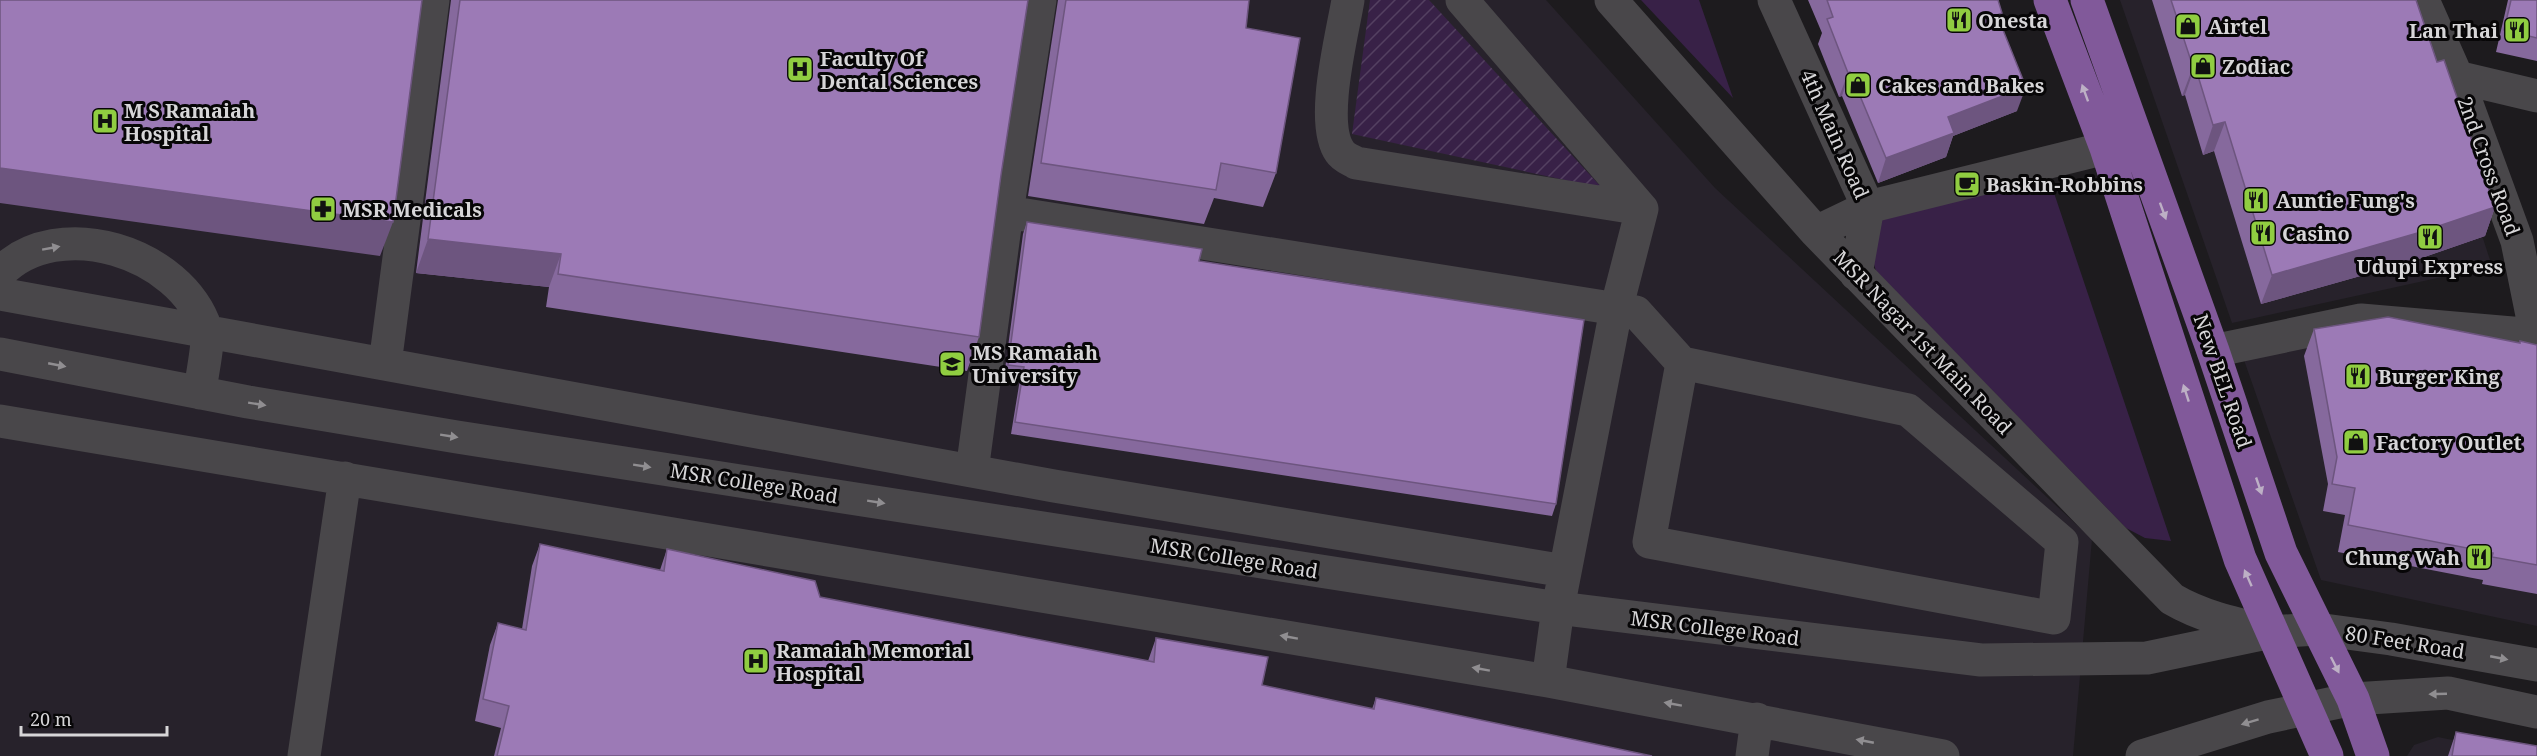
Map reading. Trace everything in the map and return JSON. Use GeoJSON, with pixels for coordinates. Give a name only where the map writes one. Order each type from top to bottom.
{"type":"FeatureCollection","features":[{"type":"Feature","properties":{"kind":"main road","name":"New BEL Road"},"geometry":{"type":"LineString","coordinates":[[2050,0],[2106,148],[2240,559],[2327,756]]}},
{"type":"Feature","properties":{"kind":"main road","name":"New BEL Road"},"geometry":{"type":"LineString","coordinates":[[2087,0],[2213,351],[2281,553],[2352,699],[2373,756]]}},
{"type":"Feature","properties":{"kind":"street"},"geometry":{"type":"LineString","coordinates":[[385,364],[433,0]]}},
{"type":"Feature","properties":{"kind":"street"},"geometry":{"type":"LineString","coordinates":[[972,471],[1007,212],[1040,0]]}},
{"type":"Feature","properties":{"kind":"street"},"geometry":{"type":"LineString","coordinates":[[1348,0],[1331,100],[1331,132],[1341,154],[1356,163],[1642,209]]}},
{"type":"Feature","properties":{"kind":"street"},"geometry":{"type":"LineString","coordinates":[[1462,0],[1642,209]]}},
{"type":"Feature","properties":{"kind":"street","name":"MSR Nagar 1st Main Road"},"geometry":{"type":"LineString","coordinates":[[1611,0],[1816,232],[2172,599],[2186,607],[2226,622],[2271,632]]}},
{"type":"Feature","properties":{"kind":"street","name":"4th Main Road"},"geometry":{"type":"LineString","coordinates":[[1774,0],[1868,207],[1857,274]]}},
{"type":"Feature","properties":{"kind":"street","name":"2nd Cross Road"},"geometry":{"type":"LineString","coordinates":[[2213,351],[2361,320],[2537,335],[2517,242],[2457,77],[2423,0]]}},
{"type":"Feature","properties":{"kind":"street"},"geometry":{"type":"LineString","coordinates":[[2457,77],[2537,96]]}},
{"type":"Feature","properties":{"kind":"street"},"geometry":{"type":"LineString","coordinates":[[1816,232],[1868,207],[2106,148]]}},
{"type":"Feature","properties":{"kind":"street"},"geometry":{"type":"LineString","coordinates":[[1548,681],[1558,608],[1616,310],[1642,209]]}},
{"type":"Feature","properties":{"kind":"street"},"geometry":{"type":"LineString","coordinates":[[1007,212],[1636,312],[1682,363],[1908,410],[2061,542],[2054,618],[1649,542],[1682,363]]}},
{"type":"Feature","properties":{"kind":"street"},"geometry":{"type":"LineString","coordinates":[[0,273],[22,255],[48,248],[78,244],[105,246],[147,262],[170,276],[195,303],[207,332],[200,393]]}},
{"type":"Feature","properties":{"kind":"street"},"geometry":{"type":"LineString","coordinates":[[0,294],[972,471],[1566,571]]}},
{"type":"Feature","properties":{"kind":"street","name":"MSR College Road"},"geometry":{"type":"LineString","coordinates":[[0,354],[200,393],[469,439],[1558,608],[1981,660],[2147,658],[2271,632]]}},
{"type":"Feature","properties":{"kind":"street"},"geometry":{"type":"LineString","coordinates":[[0,421],[1548,681],[1943,756]]}},
{"type":"Feature","properties":{"kind":"street"},"geometry":{"type":"LineString","coordinates":[[304,756],[345,478]]}},
{"type":"Feature","properties":{"kind":"street","name":"80 Feet Road"},"geometry":{"type":"LineString","coordinates":[[2271,632],[2317,629],[2391,639],[2537,665]]}},
{"type":"Feature","properties":{"kind":"street"},"geometry":{"type":"LineString","coordinates":[[2142,756],[2268,717],[2352,699],[2448,693],[2537,712]]}},
{"type":"Feature","properties":{"kind":"street"},"geometry":{"type":"LineString","coordinates":[[1752,756],[1757,719]]}},
{"type":"Feature","properties":{"kind":"shaded area","name":"MS Ramaiah University"},"geometry":{"type":"Polygon","coordinates":[[[0,0],[1546,0],[1715,188],[2092,539],[2073,756],[0,756],[0,0]]]}},
{"type":"Feature","properties":{"kind":"shaded area"},"geometry":{"type":"Polygon","coordinates":[[[1370,0],[1429,0],[1602,188],[1352,134],[1370,0]]]}},
{"type":"Feature","properties":{"kind":"shaded area"},"geometry":{"type":"Polygon","coordinates":[[[1641,0],[1699,0],[1733,98],[1641,0]]]}},
{"type":"Feature","properties":{"kind":"shaded area"},"geometry":{"type":"Polygon","coordinates":[[[2120,0],[2405,0],[2492,266],[2232,323],[2120,0]]]}},
{"type":"Feature","properties":{"kind":"shaded area"},"geometry":{"type":"Polygon","coordinates":[[[2047,171],[2171,541],[2145,538],[2126,528],[1876,271],[1868,244],[1881,219],[2047,171]]]}},
{"type":"Feature","properties":{"kind":"shaded area"},"geometry":{"type":"Polygon","coordinates":[[[2360,334],[2537,367],[2537,626],[2321,580],[2244,360],[2360,334]]]}},
{"type":"Feature","properties":{"kind":"shaded area"},"geometry":{"type":"Polygon","coordinates":[[[2438,737],[2530,756],[2407,756],[2414,745],[2438,737]]]}},
{"type":"Feature","properties":{"kind":"building","name":"M S Ramaiah Hospital"},"geometry":{"type":"Polygon","coordinates":[[[0,0],[422,0],[393,222],[0,168],[0,0]]]}},
{"type":"Feature","properties":{"kind":"building"},"geometry":{"type":"Polygon","coordinates":[[[460,0],[1028,0],[979,337],[558,274],[561,254],[428,239],[460,0]]]}},
{"type":"Feature","properties":{"kind":"building"},"geometry":{"type":"Polygon","coordinates":[[[1066,0],[1249,0],[1246,28],[1300,38],[1276,173],[1221,163],[1216,190],[1041,163],[1066,0]]]}},
{"type":"Feature","properties":{"kind":"building"},"geometry":{"type":"Polygon","coordinates":[[[1827,0],[1998,0],[2002,13],[1997,15],[2026,87],[1948,117],[1954,133],[1886,158],[1827,19],[1833,17],[1827,0]]]}},
{"type":"Feature","properties":{"kind":"building"},"geometry":{"type":"Polygon","coordinates":[[[2171,0],[2416,0],[2437,62],[2444,60],[2495,207],[2421,232],[2272,275],[2225,122],[2213,125],[2171,0]]]}},
{"type":"Feature","properties":{"kind":"building"},"geometry":{"type":"Polygon","coordinates":[[[2511,0],[2537,0],[2537,38],[2504,30],[2511,0]]]}},
{"type":"Feature","properties":{"kind":"building"},"geometry":{"type":"Polygon","coordinates":[[[1027,222],[1202,249],[1199,261],[1584,320],[1556,504],[1015,422],[1024,367],[1008,365],[1027,222]]]}},
{"type":"Feature","properties":{"kind":"building"},"geometry":{"type":"Polygon","coordinates":[[[2388,317],[2537,345],[2537,565],[2492,557],[2493,553],[2348,525],[2355,488],[2332,484],[2337,457],[2314,329],[2388,317]]]}},
{"type":"Feature","properties":{"kind":"building","name":"Ramaiah Memorial Hospital"},"geometry":{"type":"Polygon","coordinates":[[[540,544],[664,571],[667,549],[815,581],[820,597],[1154,662],[1156,638],[1268,657],[1262,685],[1374,709],[1376,698],[1652,756],[497,756],[509,706],[483,699],[498,623],[526,630],[540,544]]]}},
{"type":"Feature","properties":{"kind":"building"},"geometry":{"type":"Polygon","coordinates":[[[2456,732],[2537,746],[2537,756],[2452,756],[2456,732]]]}},
{"type":"Feature","properties":{"kind":"place","name":"Onesta"},"geometry":{"type":"Point","coordinates":[1959,20]}},
{"type":"Feature","properties":{"kind":"place","name":"Airtel"},"geometry":{"type":"Point","coordinates":[2188,26]}},
{"type":"Feature","properties":{"kind":"place","name":"Lan Thai"},"geometry":{"type":"Point","coordinates":[2517,30]}},
{"type":"Feature","properties":{"kind":"place","name":"Zodiac"},"geometry":{"type":"Point","coordinates":[2203,66]}},
{"type":"Feature","properties":{"kind":"place","name":"Faculty Of Dental Sciences"},"geometry":{"type":"Point","coordinates":[800,69]}},
{"type":"Feature","properties":{"kind":"place","name":"Cakes and Bakes"},"geometry":{"type":"Point","coordinates":[1858,85]}},
{"type":"Feature","properties":{"kind":"place","name":"M S Ramaiah Hospital"},"geometry":{"type":"Point","coordinates":[105,121]}},
{"type":"Feature","properties":{"kind":"place","name":"Baskin-Robbins"},"geometry":{"type":"Point","coordinates":[1967,184]}},
{"type":"Feature","properties":{"kind":"place","name":"Auntie Fung's"},"geometry":{"type":"Point","coordinates":[2256,200]}},
{"type":"Feature","properties":{"kind":"place","name":"MSR Medicals"},"geometry":{"type":"Point","coordinates":[323,209]}},
{"type":"Feature","properties":{"kind":"place","name":"Casino"},"geometry":{"type":"Point","coordinates":[2263,233]}},
{"type":"Feature","properties":{"kind":"place","name":"Udupi Express"},"geometry":{"type":"Point","coordinates":[2430,237]}},
{"type":"Feature","properties":{"kind":"place","name":"MS Ramaiah University"},"geometry":{"type":"Point","coordinates":[952,364]}},
{"type":"Feature","properties":{"kind":"place","name":"Burger King"},"geometry":{"type":"Point","coordinates":[2358,376]}},
{"type":"Feature","properties":{"kind":"place","name":"Factory Outlet"},"geometry":{"type":"Point","coordinates":[2356,442]}},
{"type":"Feature","properties":{"kind":"place","name":"Chung Wah"},"geometry":{"type":"Point","coordinates":[2479,557]}},
{"type":"Feature","properties":{"kind":"place","name":"Ramaiah Memorial Hospital"},"geometry":{"type":"Point","coordinates":[756,661]}}]}
